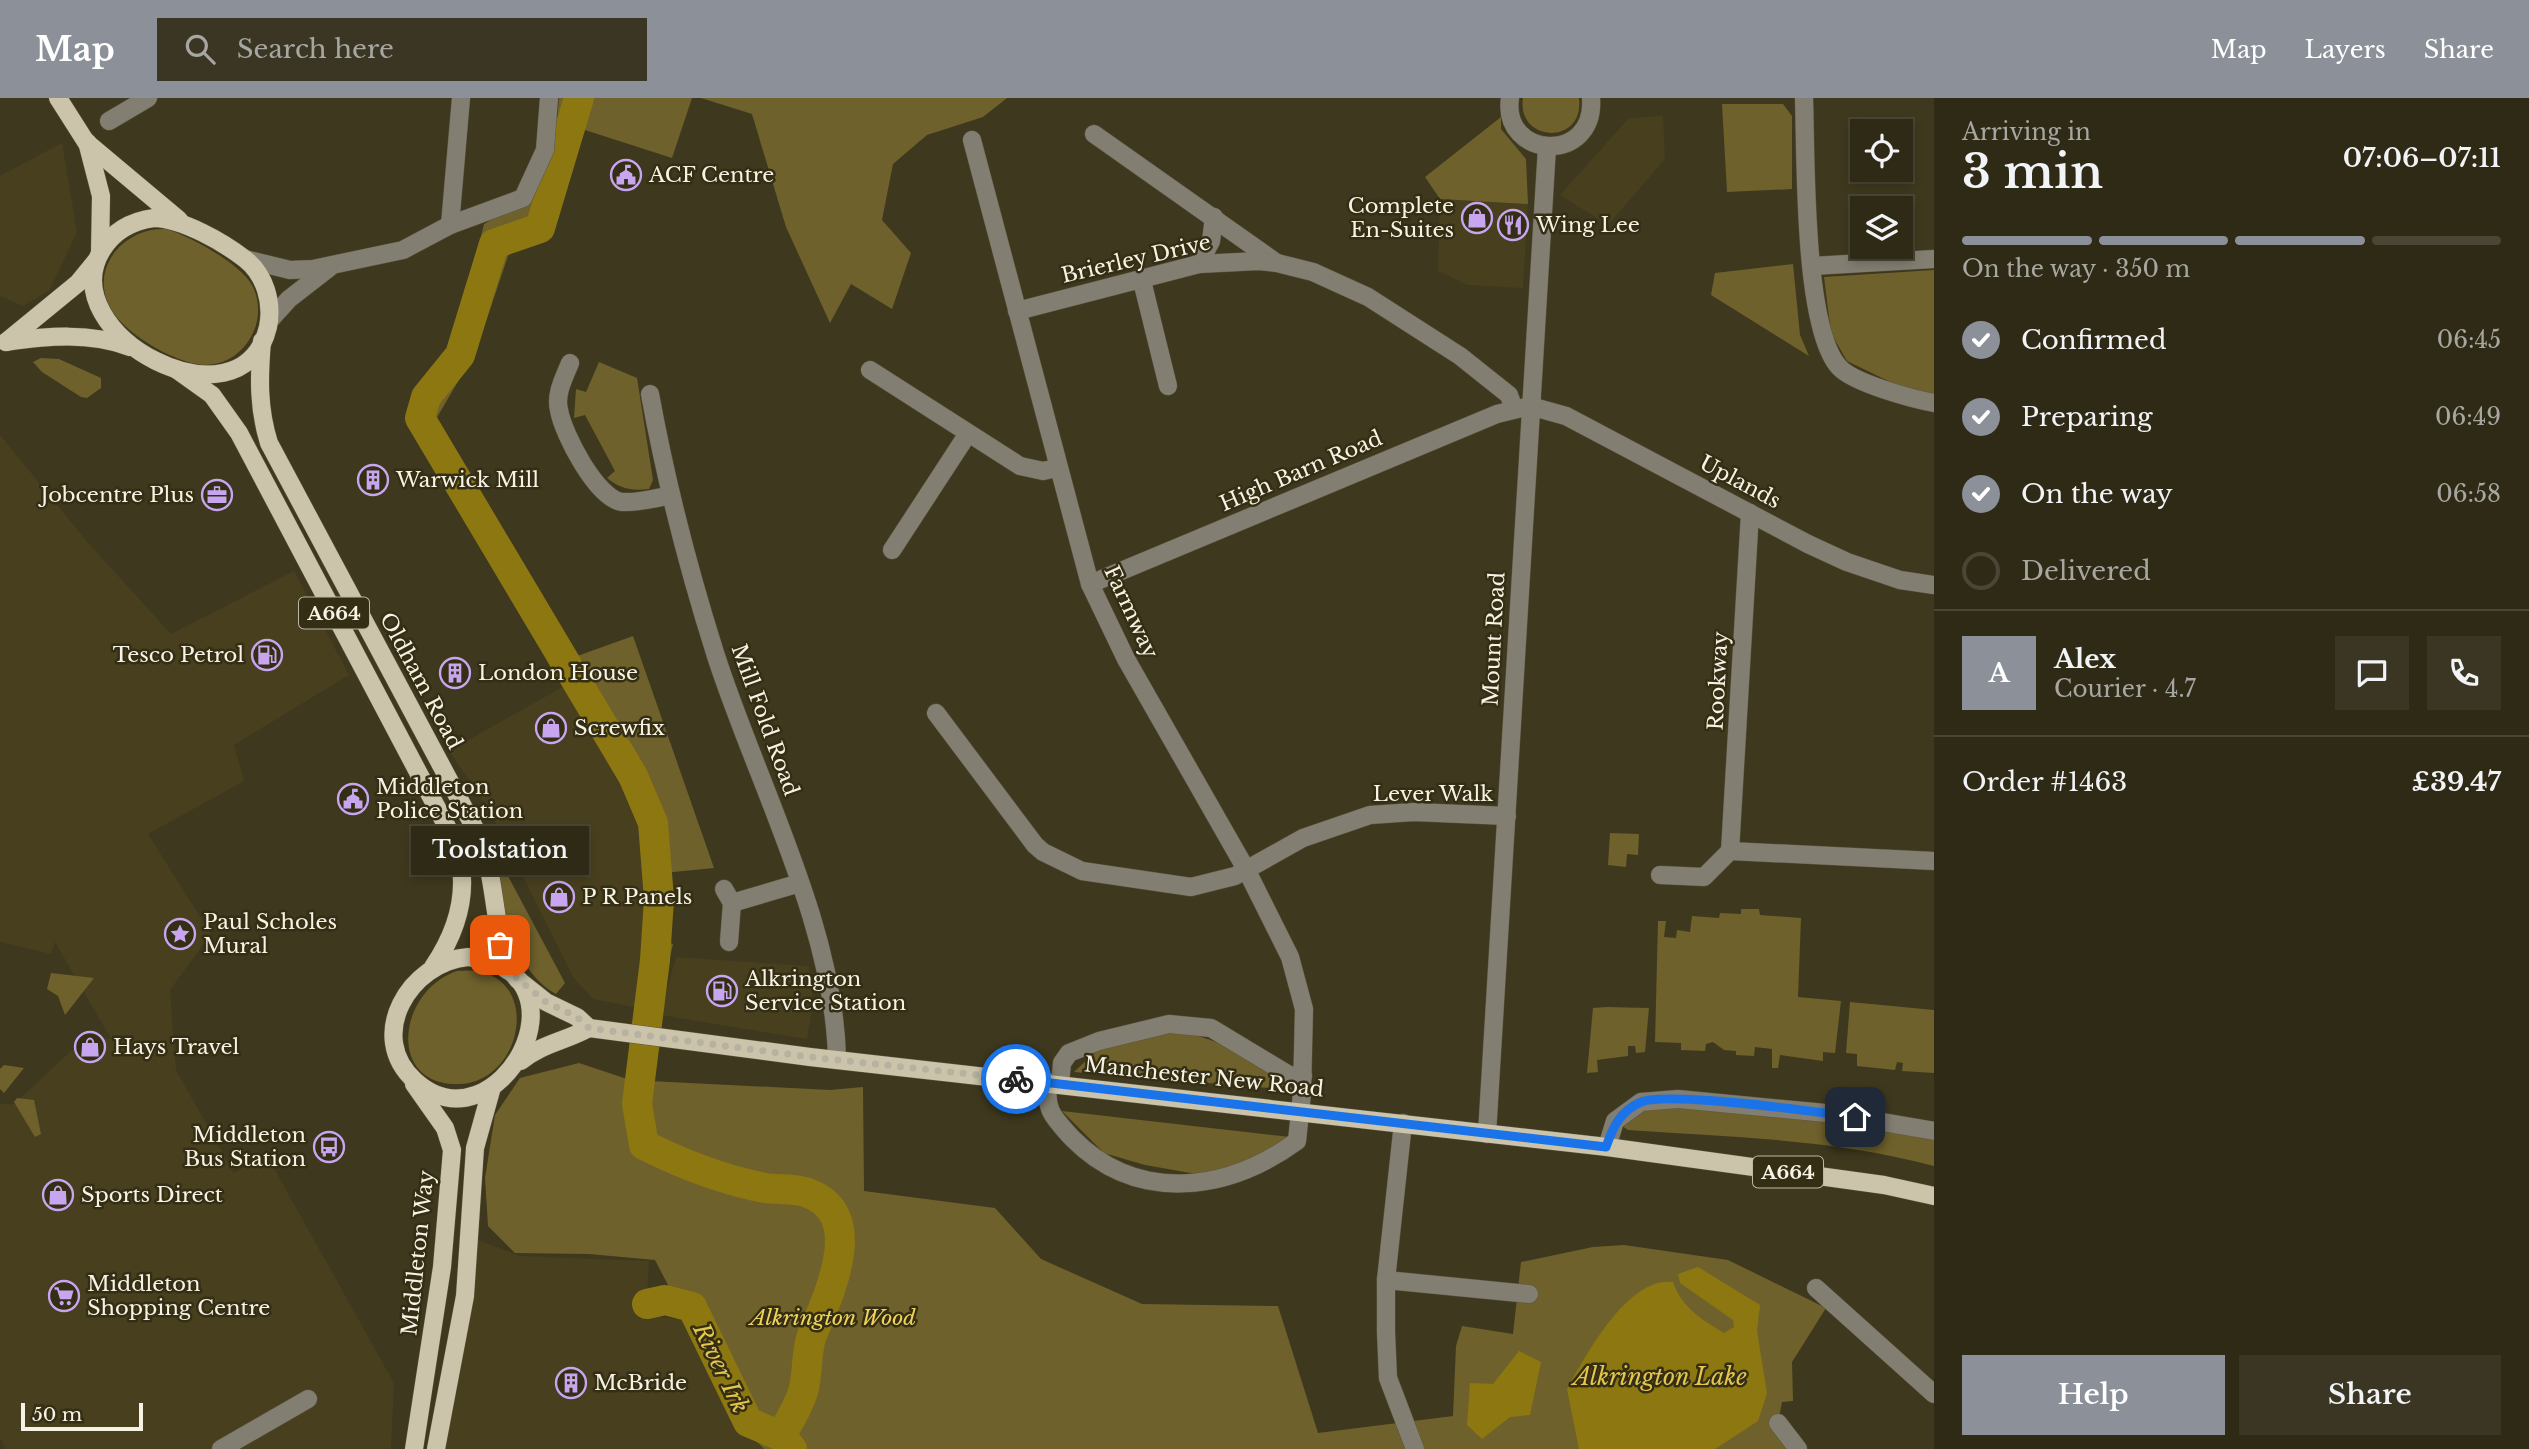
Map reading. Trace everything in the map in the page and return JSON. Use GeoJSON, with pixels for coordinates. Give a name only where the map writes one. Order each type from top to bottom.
{"type":"FeatureCollection","features":[{"type":"Feature","properties":{"kind":"main road"},"geometry":{"type":"LineString","coordinates":[[58,98],[86,142],[101,196],[98,257]]}},
{"type":"Feature","properties":{"kind":"main road"},"geometry":{"type":"LineString","coordinates":[[86,142],[182,222]]}},
{"type":"Feature","properties":{"kind":"main road","name":"A664"},"geometry":{"type":"LineString","coordinates":[[3,344],[78,283],[108,240],[131,223],[155,218],[182,222],[245,259],[263,282],[268,295],[269,321],[262,341],[242,364],[228,372],[198,376],[177,370]]}},
{"type":"Feature","properties":{"kind":"main road","name":"A664"},"geometry":{"type":"LineString","coordinates":[[98,257],[94,292],[104,319],[127,341],[177,370],[212,395],[239,433],[456,844],[463,875],[459,915],[446,948],[433,967],[409,990],[395,1017],[394,1047],[407,1074],[421,1086],[446,1097],[472,1096],[492,1087],[533,1051],[573,1037],[589,1028]]}},
{"type":"Feature","properties":{"kind":"main road","name":"A664"},"geometry":{"type":"LineString","coordinates":[[3,344],[66,336],[93,338],[146,354]]}},
{"type":"Feature","properties":{"kind":"main road","name":"Oldham Road"},"geometry":{"type":"LineString","coordinates":[[262,341],[258,385],[269,443],[481,840],[486,855],[494,917],[512,974]]}},
{"type":"Feature","properties":{"kind":"main road","name":"A664"},"geometry":{"type":"LineString","coordinates":[[433,967],[454,958],[468,957],[495,962],[512,974],[529,1002],[532,1029],[528,1043],[513,1068]]}},
{"type":"Feature","properties":{"kind":"main road","name":"Manchester New Road"},"geometry":{"type":"LineString","coordinates":[[512,974],[546,1002],[577,1017],[589,1028],[837,1060],[1606,1147]]}},
{"type":"Feature","properties":{"kind":"main road","name":"Middleton Way"},"geometry":{"type":"LineString","coordinates":[[407,1074],[445,1128],[452,1150],[442,1267],[414,1449]]}},
{"type":"Feature","properties":{"kind":"main road"},"geometry":{"type":"LineString","coordinates":[[436,1449],[465,1297],[475,1148],[492,1087]]}},
{"type":"Feature","properties":{"kind":"main road","name":"A664"},"geometry":{"type":"LineString","coordinates":[[1606,1147],[1884,1185],[1934,1196]]}},
{"type":"Feature","properties":{"kind":"street"},"geometry":{"type":"LineString","coordinates":[[108,121],[148,98]]}},
{"type":"Feature","properties":{"kind":"street"},"geometry":{"type":"LineString","coordinates":[[450,226],[461,98]]}},
{"type":"Feature","properties":{"kind":"street"},"geometry":{"type":"LineString","coordinates":[[245,259],[290,270],[403,250],[450,226],[523,198],[545,150],[549,98]]}},
{"type":"Feature","properties":{"kind":"street"},"geometry":{"type":"LineString","coordinates":[[1510,98],[1512,121],[1520,133],[1533,143],[1547,147],[1561,146],[1579,135],[1588,123],[1591,98]]}},
{"type":"Feature","properties":{"kind":"street"},"geometry":{"type":"LineString","coordinates":[[1804,98],[1812,266],[1820,333],[1840,369],[1903,397],[1934,403]]}},
{"type":"Feature","properties":{"kind":"street"},"geometry":{"type":"LineString","coordinates":[[1094,134],[1277,263]]}},
{"type":"Feature","properties":{"kind":"street","name":"Farmway"},"geometry":{"type":"LineString","coordinates":[[972,140],[1090,584],[1126,659],[1247,871],[1290,957],[1304,1009],[1303,1076],[1297,1141],[1283,1152],[1220,1180],[1168,1183],[1115,1171],[1096,1160],[1051,1113],[1046,1100],[1054,1083]]}},
{"type":"Feature","properties":{"kind":"street","name":"Mount Road"},"geometry":{"type":"LineString","coordinates":[[1487,1135],[1507,816],[1522,407],[1547,147]]}},
{"type":"Feature","properties":{"kind":"street"},"geometry":{"type":"LineString","coordinates":[[1199,264],[1211,241],[1214,217]]}},
{"type":"Feature","properties":{"kind":"street"},"geometry":{"type":"LineString","coordinates":[[1812,266],[1934,260]]}},
{"type":"Feature","properties":{"kind":"street","name":"Brierley Drive"},"geometry":{"type":"LineString","coordinates":[[1017,311],[1086,292],[1142,281],[1199,264],[1259,261],[1277,263],[1313,272],[1368,297],[1460,356],[1522,407]]}},
{"type":"Feature","properties":{"kind":"street"},"geometry":{"type":"LineString","coordinates":[[269,321],[311,280],[335,264]]}},
{"type":"Feature","properties":{"kind":"street"},"geometry":{"type":"LineString","coordinates":[[1142,281],[1168,386]]}},
{"type":"Feature","properties":{"kind":"street"},"geometry":{"type":"LineString","coordinates":[[570,363],[559,389],[558,409],[568,437],[589,474],[605,493],[620,502],[671,495]]}},
{"type":"Feature","properties":{"kind":"street"},"geometry":{"type":"LineString","coordinates":[[870,370],[967,435],[1020,466],[1043,471],[1057,468]]}},
{"type":"Feature","properties":{"kind":"street","name":"Mill Fold Road"},"geometry":{"type":"LineString","coordinates":[[650,394],[671,495],[716,657],[800,883],[830,989],[837,1060]]}},
{"type":"Feature","properties":{"kind":"street","name":"Uplands"},"geometry":{"type":"LineString","coordinates":[[1522,407],[1566,416],[1847,562],[1900,580],[1934,585]]}},
{"type":"Feature","properties":{"kind":"street","name":"High Barn Road"},"geometry":{"type":"LineString","coordinates":[[1090,584],[1522,407]]}},
{"type":"Feature","properties":{"kind":"street"},"geometry":{"type":"LineString","coordinates":[[892,551],[967,435]]}},
{"type":"Feature","properties":{"kind":"street","name":"Rookway"},"geometry":{"type":"LineString","coordinates":[[1730,850],[1751,513]]}},
{"type":"Feature","properties":{"kind":"street","name":"Lever Walk"},"geometry":{"type":"LineString","coordinates":[[936,712],[1035,845],[1061,862],[1082,871],[1191,887],[1205,886],[1247,871],[1303,838],[1370,815],[1414,812],[1507,816]]}},
{"type":"Feature","properties":{"kind":"street"},"geometry":{"type":"LineString","coordinates":[[1660,875],[1704,877],[1730,850],[1934,861]]}},
{"type":"Feature","properties":{"kind":"street"},"geometry":{"type":"LineString","coordinates":[[729,942],[728,895],[800,883]]}},
{"type":"Feature","properties":{"kind":"street"},"geometry":{"type":"LineString","coordinates":[[1054,1083],[1069,1053],[1099,1041],[1170,1024],[1211,1028],[1289,1075],[1303,1076]]}},
{"type":"Feature","properties":{"kind":"street"},"geometry":{"type":"LineString","coordinates":[[1606,1147],[1615,1121],[1641,1102],[1678,1099],[1838,1106],[1934,1131]]}},
{"type":"Feature","properties":{"kind":"street"},"geometry":{"type":"LineString","coordinates":[[1403,1123],[1386,1280],[1388,1378],[1415,1449]]}},
{"type":"Feature","properties":{"kind":"street"},"geometry":{"type":"LineString","coordinates":[[1386,1280],[1528,1294]]}},
{"type":"Feature","properties":{"kind":"street"},"geometry":{"type":"LineString","coordinates":[[1816,1288],[1934,1394]]}},
{"type":"Feature","properties":{"kind":"street"},"geometry":{"type":"LineString","coordinates":[[221,1449],[308,1399]]}},
{"type":"Feature","properties":{"kind":"street"},"geometry":{"type":"LineString","coordinates":[[1778,1423],[1798,1449]]}},
{"type":"Feature","properties":{"kind":"shaded area"},"geometry":{"type":"Polygon","coordinates":[[[1663,116],[1665,159],[1608,225],[1560,195],[1629,118],[1663,116]]]}},
{"type":"Feature","properties":{"kind":"shaded area"},"geometry":{"type":"Polygon","coordinates":[[[62,143],[77,232],[49,291],[23,306],[0,296],[0,176],[62,143]]]}},
{"type":"Feature","properties":{"kind":"shaded area"},"geometry":{"type":"Polygon","coordinates":[[[1440,199],[1528,204],[1523,288],[1467,285],[1438,271],[1440,199]]]}},
{"type":"Feature","properties":{"kind":"shaded area"},"geometry":{"type":"Polygon","coordinates":[[[0,435],[90,545],[171,634],[294,571],[349,675],[234,745],[244,781],[148,834],[211,934],[170,990],[176,1070],[234,1173],[266,1154],[394,1383],[391,1449],[6,1449],[0,1438],[0,1104],[14,1104],[86,1037],[111,1039],[55,942],[51,954],[0,942],[0,435]]]}},
{"type":"Feature","properties":{"kind":"shaded area"},"geometry":{"type":"Polygon","coordinates":[[[566,685],[638,809],[651,865],[653,920],[643,1009],[593,999],[573,977],[490,811],[449,751],[566,685]]]}},
{"type":"Feature","properties":{"kind":"shaded area"},"geometry":{"type":"Polygon","coordinates":[[[676,957],[809,966],[813,1004],[807,1039],[660,1015],[676,957]]]}},
{"type":"Feature","properties":{"kind":"shaded area","name":"McBride"},"geometry":{"type":"Polygon","coordinates":[[[478,1240],[520,1256],[649,1261],[646,1315],[687,1320],[741,1425],[764,1449],[444,1449],[457,1392],[478,1240]]]}},
{"type":"Feature","properties":{"kind":"green space"},"geometry":{"type":"Polygon","coordinates":[[[559,98],[692,98],[672,158],[557,121],[559,98]]]}},
{"type":"Feature","properties":{"kind":"green space"},"geometry":{"type":"Polygon","coordinates":[[[701,98],[1007,98],[983,117],[927,135],[893,164],[882,220],[911,253],[892,309],[851,284],[830,323],[786,227],[752,114],[701,98]]]}},
{"type":"Feature","properties":{"kind":"green space"},"geometry":{"type":"Polygon","coordinates":[[[1523,98],[1579,98],[1578,114],[1572,125],[1562,131],[1551,133],[1539,130],[1530,124],[1524,113],[1523,98]]]}},
{"type":"Feature","properties":{"kind":"green space"},"geometry":{"type":"Polygon","coordinates":[[[1722,104],[1783,104],[1792,116],[1792,189],[1727,192],[1722,104]]]}},
{"type":"Feature","properties":{"kind":"green space"},"geometry":{"type":"Polygon","coordinates":[[[1501,117],[1501,129],[1526,159],[1528,204],[1440,199],[1425,177],[1501,117]]]}},
{"type":"Feature","properties":{"kind":"green space"},"geometry":{"type":"Polygon","coordinates":[[[529,197],[554,197],[538,233],[517,240],[508,256],[476,351],[436,419],[569,659],[633,636],[714,868],[663,873],[661,940],[673,944],[658,1011],[645,1008],[653,930],[654,877],[647,825],[639,800],[616,754],[570,679],[563,679],[430,445],[418,402],[423,388],[456,342],[484,224],[529,197]]]}},
{"type":"Feature","properties":{"kind":"green space"},"geometry":{"type":"Polygon","coordinates":[[[166,229],[215,252],[239,270],[253,287],[258,316],[254,330],[238,353],[226,361],[212,365],[196,364],[173,357],[128,329],[112,311],[105,296],[107,267],[123,243],[150,230],[166,229]]]}},
{"type":"Feature","properties":{"kind":"green space"},"geometry":{"type":"Polygon","coordinates":[[[1793,264],[1800,335],[1809,356],[1711,295],[1715,273],[1793,264]]]}},
{"type":"Feature","properties":{"kind":"green space"},"geometry":{"type":"Polygon","coordinates":[[[1934,270],[1934,395],[1911,392],[1847,361],[1831,333],[1824,277],[1934,270]]]}},
{"type":"Feature","properties":{"kind":"green space"},"geometry":{"type":"Polygon","coordinates":[[[41,358],[59,359],[101,378],[101,388],[87,398],[81,397],[42,372],[33,362],[41,358]]]}},
{"type":"Feature","properties":{"kind":"green space"},"geometry":{"type":"Polygon","coordinates":[[[599,362],[637,378],[653,480],[649,489],[626,488],[607,478],[615,471],[585,415],[574,418],[576,389],[586,392],[599,362]]]}},
{"type":"Feature","properties":{"kind":"green space"},"geometry":{"type":"Polygon","coordinates":[[[1610,833],[1639,834],[1638,855],[1627,854],[1626,867],[1608,865],[1610,833]]]}},
{"type":"Feature","properties":{"kind":"green space"},"geometry":{"type":"Polygon","coordinates":[[[499,859],[565,983],[556,994],[541,983],[529,969],[511,935],[501,896],[499,859]]]}},
{"type":"Feature","properties":{"kind":"green space"},"geometry":{"type":"Polygon","coordinates":[[[1741,909],[1759,909],[1760,915],[1801,918],[1798,997],[1841,1001],[1835,1053],[1823,1052],[1823,1061],[1780,1055],[1778,1068],[1772,1068],[1772,1049],[1755,1047],[1754,1056],[1736,1055],[1736,1051],[1724,1050],[1713,1042],[1706,1044],[1705,1051],[1681,1050],[1681,1043],[1655,1042],[1658,921],[1666,921],[1664,937],[1676,938],[1677,930],[1690,932],[1692,916],[1719,918],[1720,913],[1741,914],[1741,909]]]}},
{"type":"Feature","properties":{"kind":"green space"},"geometry":{"type":"Polygon","coordinates":[[[457,971],[485,973],[503,984],[514,1001],[517,1022],[512,1044],[501,1063],[483,1078],[460,1084],[436,1081],[420,1070],[411,1055],[408,1036],[412,1016],[422,998],[437,982],[457,971]]]}},
{"type":"Feature","properties":{"kind":"green space"},"geometry":{"type":"Polygon","coordinates":[[[51,973],[94,978],[65,1015],[58,996],[47,989],[51,973]]]}},
{"type":"Feature","properties":{"kind":"green space"},"geometry":{"type":"Polygon","coordinates":[[[1850,1002],[1934,1010],[1934,1073],[1902,1071],[1903,1063],[1897,1062],[1895,1070],[1857,1066],[1857,1054],[1846,1053],[1850,1002]]]}},
{"type":"Feature","properties":{"kind":"green space"},"geometry":{"type":"Polygon","coordinates":[[[1593,1008],[1649,1008],[1645,1052],[1636,1053],[1635,1046],[1628,1046],[1628,1056],[1597,1060],[1598,1072],[1587,1073],[1593,1008]]]}},
{"type":"Feature","properties":{"kind":"green space"},"geometry":{"type":"Polygon","coordinates":[[[1186,1033],[1216,1042],[1243,1055],[1294,1090],[1074,1072],[1103,1045],[1151,1034],[1186,1033]]]}},
{"type":"Feature","properties":{"kind":"green space","name":"Alkrington Wood"},"geometry":{"type":"Polygon","coordinates":[[[579,1063],[630,1080],[830,1090],[863,1087],[864,1191],[995,1208],[1041,1259],[1142,1304],[1278,1306],[1318,1433],[1453,1416],[1456,1346],[1462,1326],[1513,1334],[1521,1262],[1593,1247],[1624,1245],[1728,1260],[1826,1308],[1792,1362],[1793,1401],[1782,1402],[1778,1423],[1798,1449],[764,1449],[741,1425],[655,1260],[589,1254],[515,1253],[488,1226],[485,1178],[495,1115],[520,1078],[579,1063]]]}},
{"type":"Feature","properties":{"kind":"green space"},"geometry":{"type":"Polygon","coordinates":[[[4,1065],[24,1068],[4,1093],[0,1089],[0,1069],[4,1065]]]}},
{"type":"Feature","properties":{"kind":"green space"},"geometry":{"type":"Polygon","coordinates":[[[17,1098],[34,1100],[41,1134],[35,1137],[14,1102],[17,1098]]]}},
{"type":"Feature","properties":{"kind":"green space"},"geometry":{"type":"Polygon","coordinates":[[[1641,1102],[1836,1114],[1934,1134],[1934,1166],[1820,1145],[1628,1130],[1615,1121],[1641,1102]]]}},
{"type":"Feature","properties":{"kind":"green space"},"geometry":{"type":"Polygon","coordinates":[[[1062,1111],[1290,1137],[1256,1160],[1202,1175],[1145,1165],[1104,1153],[1062,1111]]]}},
{"type":"Feature","properties":{"kind":"water","name":"Alkrington Lake"},"geometry":{"type":"Polygon","coordinates":[[[1698,1267],[1760,1305],[1757,1331],[1767,1393],[1758,1421],[1715,1449],[1579,1449],[1567,1389],[1610,1320],[1640,1291],[1656,1283],[1673,1282],[1687,1306],[1700,1318],[1724,1333],[1734,1327],[1733,1320],[1680,1283],[1678,1274],[1698,1267]]]}},
{"type":"Feature","properties":{"kind":"water"},"geometry":{"type":"Polygon","coordinates":[[[1519,1351],[1541,1362],[1530,1415],[1510,1417],[1482,1439],[1467,1425],[1470,1383],[1493,1384],[1519,1351]]]}},
{"type":"Feature","properties":{"kind":"waterway"},"geometry":{"type":"LineString","coordinates":[[579,98],[540,228],[494,244],[460,355],[426,397],[420,418],[633,776],[653,823],[659,899],[655,960],[637,1104],[644,1145],[688,1165],[734,1181],[808,1193],[826,1204],[836,1219],[840,1237],[834,1279],[810,1341],[802,1394],[781,1436]]}},
{"type":"Feature","properties":{"kind":"waterway","name":"River Irk"},"geometry":{"type":"LineString","coordinates":[[647,1304],[665,1300],[692,1307],[748,1422],[781,1436],[792,1449]]}},
{"type":"Feature","properties":{"kind":"way so far"},"geometry":{"type":"LineString","coordinates":[[500,945],[507,970],[546,1002],[577,1017],[589,1028],[810,1057],[1016,1079]]}},
{"type":"Feature","properties":{"kind":"place","name":"ACF Centre"},"geometry":{"type":"Point","coordinates":[626,175]}},
{"type":"Feature","properties":{"kind":"place","name":"Complete En-Suites"},"geometry":{"type":"Point","coordinates":[1477,218]}},
{"type":"Feature","properties":{"kind":"place","name":"Wing Lee"},"geometry":{"type":"Point","coordinates":[1513,225]}},
{"type":"Feature","properties":{"kind":"place","name":"Warwick Mill"},"geometry":{"type":"Point","coordinates":[373,480]}},
{"type":"Feature","properties":{"kind":"place","name":"Jobcentre Plus"},"geometry":{"type":"Point","coordinates":[217,495]}},
{"type":"Feature","properties":{"kind":"place","name":"Tesco Petrol"},"geometry":{"type":"Point","coordinates":[267,655]}},
{"type":"Feature","properties":{"kind":"place","name":"London House"},"geometry":{"type":"Point","coordinates":[455,673]}},
{"type":"Feature","properties":{"kind":"place","name":"Screwfix"},"geometry":{"type":"Point","coordinates":[551,728]}},
{"type":"Feature","properties":{"kind":"place","name":"Middleton Police Station"},"geometry":{"type":"Point","coordinates":[353,799]}},
{"type":"Feature","properties":{"kind":"place","name":"P R Panels"},"geometry":{"type":"Point","coordinates":[559,897]}},
{"type":"Feature","properties":{"kind":"place","name":"Paul Scholes Mural"},"geometry":{"type":"Point","coordinates":[180,934]}},
{"type":"Feature","properties":{"kind":"place","name":"Toolstation"},"geometry":{"type":"Point","coordinates":[500,945]}},
{"type":"Feature","properties":{"kind":"place","name":"Alkrington Service Station"},"geometry":{"type":"Point","coordinates":[722,991]}},
{"type":"Feature","properties":{"kind":"place","name":"Hays Travel"},"geometry":{"type":"Point","coordinates":[90,1047]}},
{"type":"Feature","properties":{"kind":"place","name":"Middleton Bus Station"},"geometry":{"type":"Point","coordinates":[329,1147]}},
{"type":"Feature","properties":{"kind":"place","name":"Sports Direct"},"geometry":{"type":"Point","coordinates":[58,1195]}},
{"type":"Feature","properties":{"kind":"place","name":"Middleton Shopping Centre"},"geometry":{"type":"Point","coordinates":[64,1296]}},
{"type":"Feature","properties":{"kind":"place","name":"McBride"},"geometry":{"type":"Point","coordinates":[571,1383]}},
{"type":"Feature","properties":{"kind":"route"},"geometry":{"type":"LineString","coordinates":[[1016,1079],[1606,1147],[1615,1121],[1641,1102],[1678,1099],[1855,1117]]}}]}
